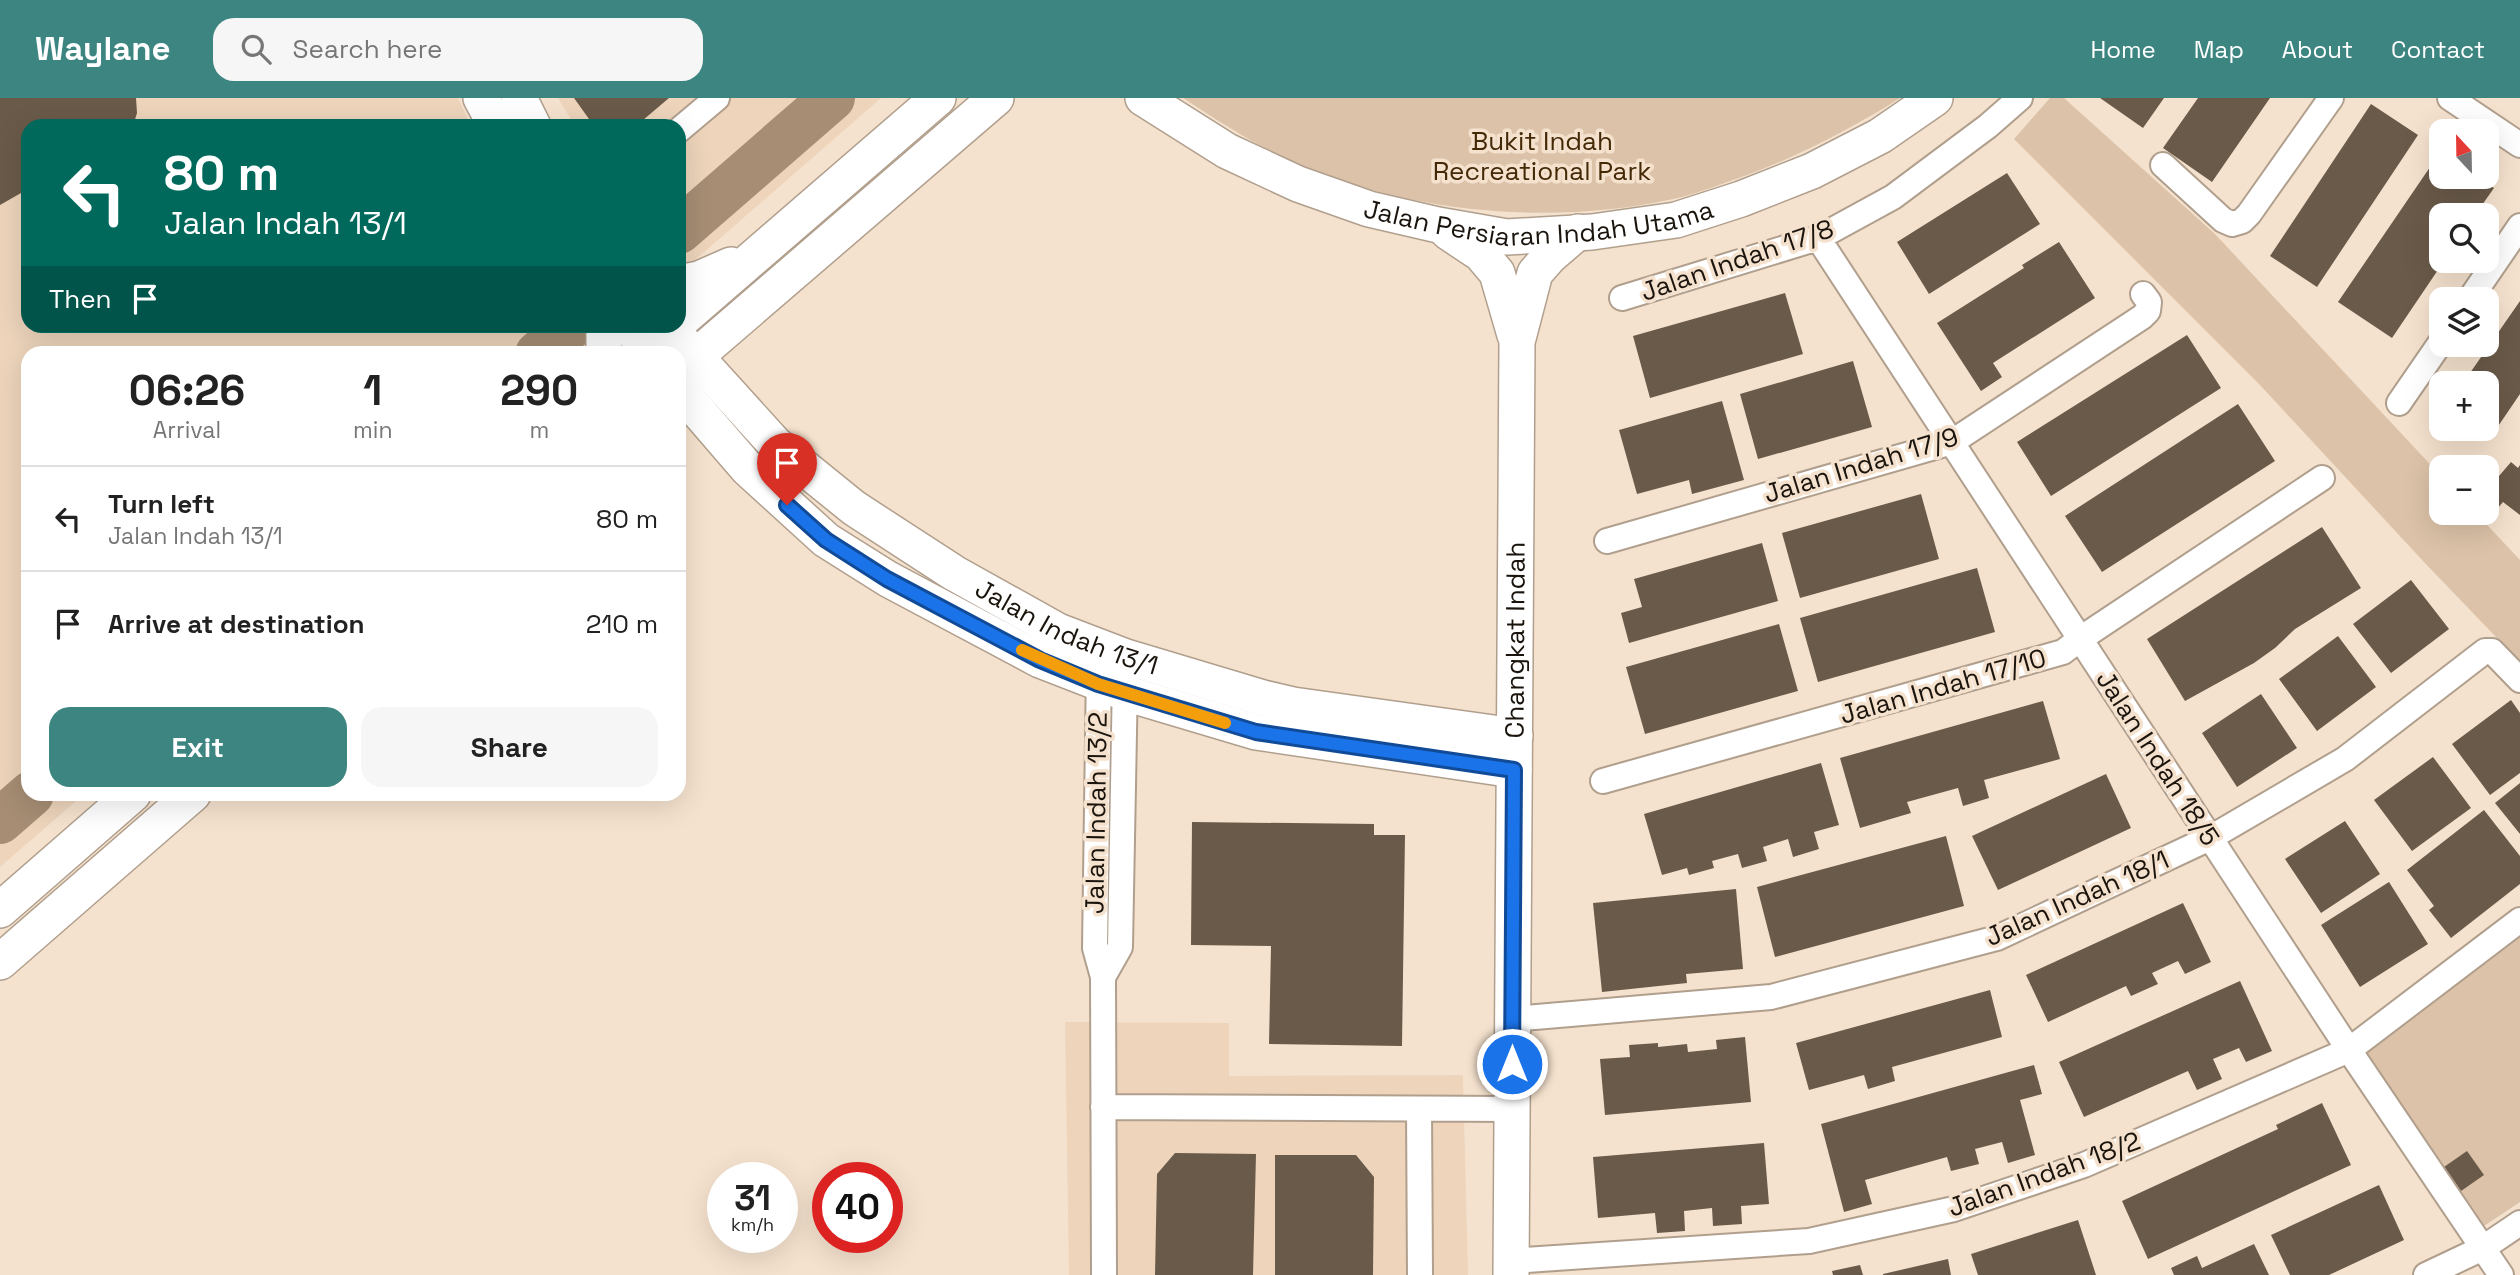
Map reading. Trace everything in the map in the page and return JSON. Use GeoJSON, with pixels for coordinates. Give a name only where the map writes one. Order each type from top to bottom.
{"type":"FeatureCollection","features":[{"type":"Feature","properties":{"kind":"street"},"geometry":{"type":"LineString","coordinates":[[481,98],[492,119]]}},
{"type":"Feature","properties":{"kind":"street"},"geometry":{"type":"LineString","coordinates":[[519,98],[530,119]]}},
{"type":"Feature","properties":{"kind":"street"},"geometry":{"type":"LineString","coordinates":[[686,124],[717,98]]}},
{"type":"Feature","properties":{"kind":"street"},"geometry":{"type":"LineString","coordinates":[[686,313],[938,98]]}},
{"type":"Feature","properties":{"kind":"street"},"geometry":{"type":"LineString","coordinates":[[687,364],[996,98]]}},
{"type":"Feature","properties":{"kind":"street","name":"Jalan Persiaran Indah Utama"},"geometry":{"type":"LineString","coordinates":[[1143,98],[1227,151],[1298,184],[1369,209],[1507,237],[1578,232],[1676,220],[1741,199],[1812,171],[1857,148],[1880,136],[1935,98]]}},
{"type":"Feature","properties":{"kind":"street","name":"Jalan Indah 17/8"},"geometry":{"type":"LineString","coordinates":[[1622,298],[1818,238],[1893,197],[1988,126],[2020,98]]}},
{"type":"Feature","properties":{"kind":"street"},"geometry":{"type":"LineString","coordinates":[[2163,165],[2223,220],[2232,224],[2242,221],[2331,98]]}},
{"type":"Feature","properties":{"kind":"street"},"geometry":{"type":"LineString","coordinates":[[2450,98],[2520,145]]}},
{"type":"Feature","properties":{"kind":"street","name":"Changkat Indah"},"geometry":{"type":"LineString","coordinates":[[1438,225],[1481,254],[1497,273],[1517,342]]}},
{"type":"Feature","properties":{"kind":"street"},"geometry":{"type":"LineString","coordinates":[[2478,287],[2520,226]]}},
{"type":"Feature","properties":{"kind":"street","name":"Changkat Indah"},"geometry":{"type":"LineString","coordinates":[[1511,1268],[1517,342],[1535,273],[1578,232]]}},
{"type":"Feature","properties":{"kind":"street","name":"Jalan Indah 18/5"},"geometry":{"type":"LineString","coordinates":[[1818,238],[2349,1050],[2501,1275]]}},
{"type":"Feature","properties":{"kind":"street"},"geometry":{"type":"LineString","coordinates":[[686,282],[699,279],[763,250]]}},
{"type":"Feature","properties":{"kind":"street"},"geometry":{"type":"LineString","coordinates":[[775,444],[733,380],[730,365],[735,341],[785,279]]}},
{"type":"Feature","properties":{"kind":"street","name":"Jalan Indah 17/9"},"geometry":{"type":"LineString","coordinates":[[1607,541],[1952,442],[2142,317],[2148,311],[2149,302],[2143,294]]}},
{"type":"Feature","properties":{"kind":"street"},"geometry":{"type":"LineString","coordinates":[[2399,403],[2431,357]]}},
{"type":"Feature","properties":{"kind":"street","name":"Jalan Indah 13/1"},"geometry":{"type":"LineString","coordinates":[[687,364],[775,444],[854,508],[954,573],[1058,631],[1113,652],[1293,705],[1514,736]]}},
{"type":"Feature","properties":{"kind":"street","name":"Jalan Indah 13/1"},"geometry":{"type":"LineString","coordinates":[[686,397],[748,469],[826,540],[887,579],[1040,660],[1111,689],[1256,732],[1514,770]]}},
{"type":"Feature","properties":{"kind":"street"},"geometry":{"type":"LineString","coordinates":[[686,433],[748,469]]}},
{"type":"Feature","properties":{"kind":"street","name":"Jalan Indah 17/10"},"geometry":{"type":"LineString","coordinates":[[1603,781],[2063,652],[2322,478]]}},
{"type":"Feature","properties":{"kind":"street","name":"Jalan Indah 18/1"},"geometry":{"type":"LineString","coordinates":[[1512,1019],[1771,998],[1997,938],[2210,838],[2345,759],[2477,655],[2492,651],[2520,680]]}},
{"type":"Feature","properties":{"kind":"street","name":"Jalan Indah 13/2"},"geometry":{"type":"LineString","coordinates":[[1104,1275],[1103,977],[1120,947],[1111,689],[1113,652]]}},
{"type":"Feature","properties":{"kind":"street"},"geometry":{"type":"LineString","coordinates":[[0,910],[124,801]]}},
{"type":"Feature","properties":{"kind":"street"},"geometry":{"type":"LineString","coordinates":[[0,962],[185,801]]}},
{"type":"Feature","properties":{"kind":"street","name":"Jalan Indah 18/2"},"geometry":{"type":"LineString","coordinates":[[1511,1268],[1809,1241],[1954,1209],[2084,1165],[2349,1050],[2520,920]]}},
{"type":"Feature","properties":{"kind":"street"},"geometry":{"type":"LineString","coordinates":[[1104,1107],[1512,1109]]}},
{"type":"Feature","properties":{"kind":"street"},"geometry":{"type":"LineString","coordinates":[[1419,1109],[1420,1275]]}},
{"type":"Feature","properties":{"kind":"street"},"geometry":{"type":"LineString","coordinates":[[2426,1275],[2483,1248],[2520,1223]]}},
{"type":"Feature","properties":{"kind":"shaded area"},"geometry":{"type":"Polygon","coordinates":[[[0,98],[458,98],[468,119],[21,119],[21,333],[586,333],[594,346],[21,346],[21,801],[76,801],[0,867],[0,98]]]}},
{"type":"Feature","properties":{"kind":"shaded area"},"geometry":{"type":"Polygon","coordinates":[[[558,98],[881,98],[686,268],[686,119],[571,119],[558,98]]]}},
{"type":"Feature","properties":{"kind":"shaded area"},"geometry":{"type":"Polygon","coordinates":[[[1065,1022],[1229,1023],[1229,1076],[1463,1075],[1468,1275],[1069,1275],[1065,1022]]]}},
{"type":"Feature","properties":{"kind":"green space","name":"Bukit Indah Recreational Park"},"geometry":{"type":"Polygon","coordinates":[[[1183,98],[1900,98],[1835,136],[1789,158],[1691,195],[1628,207],[1535,213],[1442,205],[1351,184],[1276,154],[1183,98]]]}},
{"type":"Feature","properties":{"kind":"green space"},"geometry":{"type":"Polygon","coordinates":[[[2050,98],[2064,98],[2215,234],[2429,463],[2429,525],[2487,525],[2520,560],[2520,662],[2260,385],[2014,139],[2050,98]]]}},
{"type":"Feature","properties":{"kind":"green space"},"geometry":{"type":"Polygon","coordinates":[[[2520,936],[2520,1202],[2484,1226],[2356,1054],[2520,936]]]}},
{"type":"Feature","properties":{"kind":"building"},"geometry":{"type":"Polygon","coordinates":[[[0,98],[136,98],[135,119],[21,119],[21,193],[0,205],[0,98]]]}},
{"type":"Feature","properties":{"kind":"building"},"geometry":{"type":"Polygon","coordinates":[[[574,98],[669,98],[644,119],[589,119],[574,98]]]}},
{"type":"Feature","properties":{"kind":"building"},"geometry":{"type":"Polygon","coordinates":[[[2100,98],[2164,98],[2143,128],[2100,98]]]}},
{"type":"Feature","properties":{"kind":"building"},"geometry":{"type":"Polygon","coordinates":[[[2198,98],[2270,98],[2212,182],[2163,148],[2198,98]]]}},
{"type":"Feature","properties":{"kind":"building"},"geometry":{"type":"Polygon","coordinates":[[[2371,104],[2418,135],[2317,287],[2270,256],[2371,104]]]}},
{"type":"Feature","properties":{"kind":"building"},"geometry":{"type":"Polygon","coordinates":[[[2429,169],[2429,189],[2493,189],[2483,203],[2429,203],[2429,273],[2436,273],[2392,338],[2338,302],[2429,169]]]}},
{"type":"Feature","properties":{"kind":"building"},"geometry":{"type":"Polygon","coordinates":[[[2007,173],[2040,224],[1929,294],[1897,242],[2007,173]]]}},
{"type":"Feature","properties":{"kind":"building"},"geometry":{"type":"Polygon","coordinates":[[[2059,242],[2095,298],[1993,363],[2002,377],[1981,391],[1937,323],[2024,268],[2022,265],[2059,242]]]}},
{"type":"Feature","properties":{"kind":"building"},"geometry":{"type":"Polygon","coordinates":[[[1785,293],[1803,354],[1650,398],[1633,336],[1785,293]]]}},
{"type":"Feature","properties":{"kind":"building"},"geometry":{"type":"Polygon","coordinates":[[[2520,301],[2520,394],[2499,425],[2499,371],[2471,371],[2481,357],[2499,357],[2499,331],[2520,301]]]}},
{"type":"Feature","properties":{"kind":"building"},"geometry":{"type":"Polygon","coordinates":[[[2187,335],[2221,388],[2051,496],[2017,442],[2187,335]]]}},
{"type":"Feature","properties":{"kind":"building"},"geometry":{"type":"Polygon","coordinates":[[[1853,361],[1872,427],[1758,459],[1740,394],[1853,361]]]}},
{"type":"Feature","properties":{"kind":"building"},"geometry":{"type":"Polygon","coordinates":[[[1722,401],[1744,480],[1692,494],[1689,480],[1637,494],[1619,430],[1722,401]]]}},
{"type":"Feature","properties":{"kind":"building"},"geometry":{"type":"Polygon","coordinates":[[[2238,404],[2275,461],[2102,572],[2065,516],[2238,404]]]}},
{"type":"Feature","properties":{"kind":"building"},"geometry":{"type":"Polygon","coordinates":[[[2511,462],[2518,468],[2520,465],[2520,515],[2503,502],[2499,507],[2499,476],[2511,462]]]}},
{"type":"Feature","properties":{"kind":"building"},"geometry":{"type":"Polygon","coordinates":[[[1921,494],[1939,559],[1800,598],[1782,533],[1921,494]]]}},
{"type":"Feature","properties":{"kind":"building"},"geometry":{"type":"Polygon","coordinates":[[[2322,527],[2361,588],[2295,629],[2254,663],[2185,701],[2147,639],[2322,527]]]}},
{"type":"Feature","properties":{"kind":"building"},"geometry":{"type":"Polygon","coordinates":[[[1762,543],[1778,601],[1629,643],[1621,613],[1642,607],[1634,579],[1762,543]]]}},
{"type":"Feature","properties":{"kind":"building"},"geometry":{"type":"Polygon","coordinates":[[[1977,568],[1995,632],[1818,682],[1800,618],[1977,568]]]}},
{"type":"Feature","properties":{"kind":"building"},"geometry":{"type":"Polygon","coordinates":[[[2411,580],[2449,629],[2391,673],[2353,624],[2411,580]]]}},
{"type":"Feature","properties":{"kind":"building"},"geometry":{"type":"Polygon","coordinates":[[[1779,624],[1798,691],[1645,734],[1626,667],[1779,624]]]}},
{"type":"Feature","properties":{"kind":"building"},"geometry":{"type":"Polygon","coordinates":[[[2338,636],[2376,687],[2317,731],[2279,679],[2338,636]]]}},
{"type":"Feature","properties":{"kind":"building"},"geometry":{"type":"Polygon","coordinates":[[[2261,694],[2297,748],[2237,787],[2202,733],[2261,694]]]}},
{"type":"Feature","properties":{"kind":"building"},"geometry":{"type":"Polygon","coordinates":[[[2511,700],[2520,713],[2520,773],[2490,795],[2452,744],[2511,700]]]}},
{"type":"Feature","properties":{"kind":"building"},"geometry":{"type":"Polygon","coordinates":[[[2043,701],[2060,759],[1984,780],[1989,798],[1963,806],[1958,788],[1907,802],[1911,813],[1860,828],[1840,758],[2043,701]]]}},
{"type":"Feature","properties":{"kind":"building"},"geometry":{"type":"Polygon","coordinates":[[[2433,757],[2471,808],[2412,851],[2374,800],[2433,757]]]}},
{"type":"Feature","properties":{"kind":"building"},"geometry":{"type":"Polygon","coordinates":[[[1821,763],[1839,825],[1814,832],[1819,849],[1793,857],[1788,839],[1763,847],[1767,861],[1742,868],[1738,854],[1712,861],[1714,868],[1689,875],[1687,868],[1662,875],[1644,814],[1821,763]]]}},
{"type":"Feature","properties":{"kind":"building"},"geometry":{"type":"Polygon","coordinates":[[[2106,774],[2131,828],[1998,890],[1972,836],[2106,774]]]}},
{"type":"Feature","properties":{"kind":"building"},"geometry":{"type":"Polygon","coordinates":[[[2520,783],[2520,834],[2495,803],[2520,783]]]}},
{"type":"Feature","properties":{"kind":"building"},"geometry":{"type":"Polygon","coordinates":[[[2484,810],[2520,856],[2520,884],[2451,938],[2429,910],[2434,906],[2407,870],[2484,810]]]}},
{"type":"Feature","properties":{"kind":"building"},"geometry":{"type":"Polygon","coordinates":[[[2345,821],[2380,874],[2321,913],[2285,859],[2345,821]]]}},
{"type":"Feature","properties":{"kind":"building"},"geometry":{"type":"Polygon","coordinates":[[[1192,822],[1374,824],[1374,835],[1405,835],[1402,1046],[1269,1044],[1271,946],[1191,945],[1192,822]]]}},
{"type":"Feature","properties":{"kind":"building"},"geometry":{"type":"Polygon","coordinates":[[[1946,836],[1964,906],[1775,957],[1757,887],[1946,836]]]}},
{"type":"Feature","properties":{"kind":"building"},"geometry":{"type":"Polygon","coordinates":[[[2389,882],[2428,944],[2360,987],[2321,925],[2389,882]]]}},
{"type":"Feature","properties":{"kind":"building"},"geometry":{"type":"Polygon","coordinates":[[[1736,889],[1743,969],[1686,974],[1687,983],[1602,992],[1593,903],[1736,889]]]}},
{"type":"Feature","properties":{"kind":"building"},"geometry":{"type":"Polygon","coordinates":[[[2183,903],[2211,962],[2185,974],[2178,961],[2152,973],[2158,984],[2131,996],[2126,986],[2048,1022],[2026,975],[2183,903]]]}},
{"type":"Feature","properties":{"kind":"building"},"geometry":{"type":"Polygon","coordinates":[[[2240,981],[2272,1051],[2246,1062],[2239,1048],[2213,1059],[2222,1079],[2197,1090],[2188,1071],[2084,1117],[2059,1062],[2240,981]]]}},
{"type":"Feature","properties":{"kind":"building"},"geometry":{"type":"Polygon","coordinates":[[[1990,990],[2002,1037],[1892,1067],[1895,1081],[1868,1089],[1864,1075],[1809,1090],[1796,1043],[1990,990]]]}},
{"type":"Feature","properties":{"kind":"building"},"geometry":{"type":"Polygon","coordinates":[[[1745,1037],[1751,1102],[1605,1115],[1600,1059],[1630,1057],[1629,1045],[1658,1043],[1658,1047],[1687,1044],[1688,1052],[1717,1049],[1716,1040],[1745,1037]]]}},
{"type":"Feature","properties":{"kind":"building"},"geometry":{"type":"Polygon","coordinates":[[[2034,1065],[2042,1094],[2020,1100],[2035,1155],[2008,1163],[2002,1142],[1975,1149],[1979,1164],[1951,1171],[1947,1157],[1865,1180],[1872,1204],[1844,1212],[1821,1124],[2034,1065]]]}},
{"type":"Feature","properties":{"kind":"building"},"geometry":{"type":"Polygon","coordinates":[[[2322,1103],[2351,1165],[2148,1259],[2122,1201],[2278,1129],[2276,1125],[2322,1103]]]}},
{"type":"Feature","properties":{"kind":"building"},"geometry":{"type":"Polygon","coordinates":[[[1764,1143],[1769,1204],[1741,1206],[1742,1224],[1713,1226],[1712,1208],[1684,1211],[1685,1231],[1657,1233],[1655,1213],[1598,1218],[1593,1157],[1764,1143]]]}},
{"type":"Feature","properties":{"kind":"building"},"geometry":{"type":"Polygon","coordinates":[[[2467,1151],[2484,1175],[2461,1191],[2444,1167],[2467,1151]]]}},
{"type":"Feature","properties":{"kind":"building"},"geometry":{"type":"Polygon","coordinates":[[[1175,1153],[1256,1154],[1253,1275],[1155,1275],[1157,1174],[1175,1153]]]}},
{"type":"Feature","properties":{"kind":"building"},"geometry":{"type":"Polygon","coordinates":[[[1275,1155],[1356,1155],[1374,1177],[1373,1275],[1275,1275],[1275,1155]]]}},
{"type":"Feature","properties":{"kind":"building"},"geometry":{"type":"Polygon","coordinates":[[[2379,1185],[2404,1240],[2329,1275],[2290,1275],[2271,1235],[2379,1185]]]}},
{"type":"Feature","properties":{"kind":"building"},"geometry":{"type":"Polygon","coordinates":[[[2078,1220],[2096,1275],[1978,1275],[1971,1254],[2078,1220]]]}},
{"type":"Feature","properties":{"kind":"building"},"geometry":{"type":"Polygon","coordinates":[[[2254,1244],[2269,1275],[2174,1275],[2171,1268],[2197,1256],[2202,1268],[2254,1244]]]}},
{"type":"Feature","properties":{"kind":"building"},"geometry":{"type":"Polygon","coordinates":[[[1948,1259],[1951,1275],[1883,1275],[1883,1274],[1948,1259]]]}},
{"type":"Feature","properties":{"kind":"building"},"geometry":{"type":"Polygon","coordinates":[[[1860,1265],[1863,1275],[1833,1275],[1832,1271],[1860,1265]]]}},
{"type":"Feature","properties":{"kind":"waterway"},"geometry":{"type":"LineString","coordinates":[[686,225],[832,98]]}},
{"type":"Feature","properties":{"kind":"waterway"},"geometry":{"type":"LineString","coordinates":[[547,346],[563,333]]}},
{"type":"Feature","properties":{"kind":"waterway"},"geometry":{"type":"LineString","coordinates":[[0,821],[23,801]]}},
{"type":"Feature","properties":{"kind":"slow traffic"},"geometry":{"type":"LineString","coordinates":[[1022,650],[1098,684],[1225,723]]}},
{"type":"Feature","properties":{"kind":"route"},"geometry":{"type":"LineString","coordinates":[[787,505],[826,540],[887,579],[1040,660],[1098,684],[1256,732],[1514,770],[1512,1064]]}}]}
